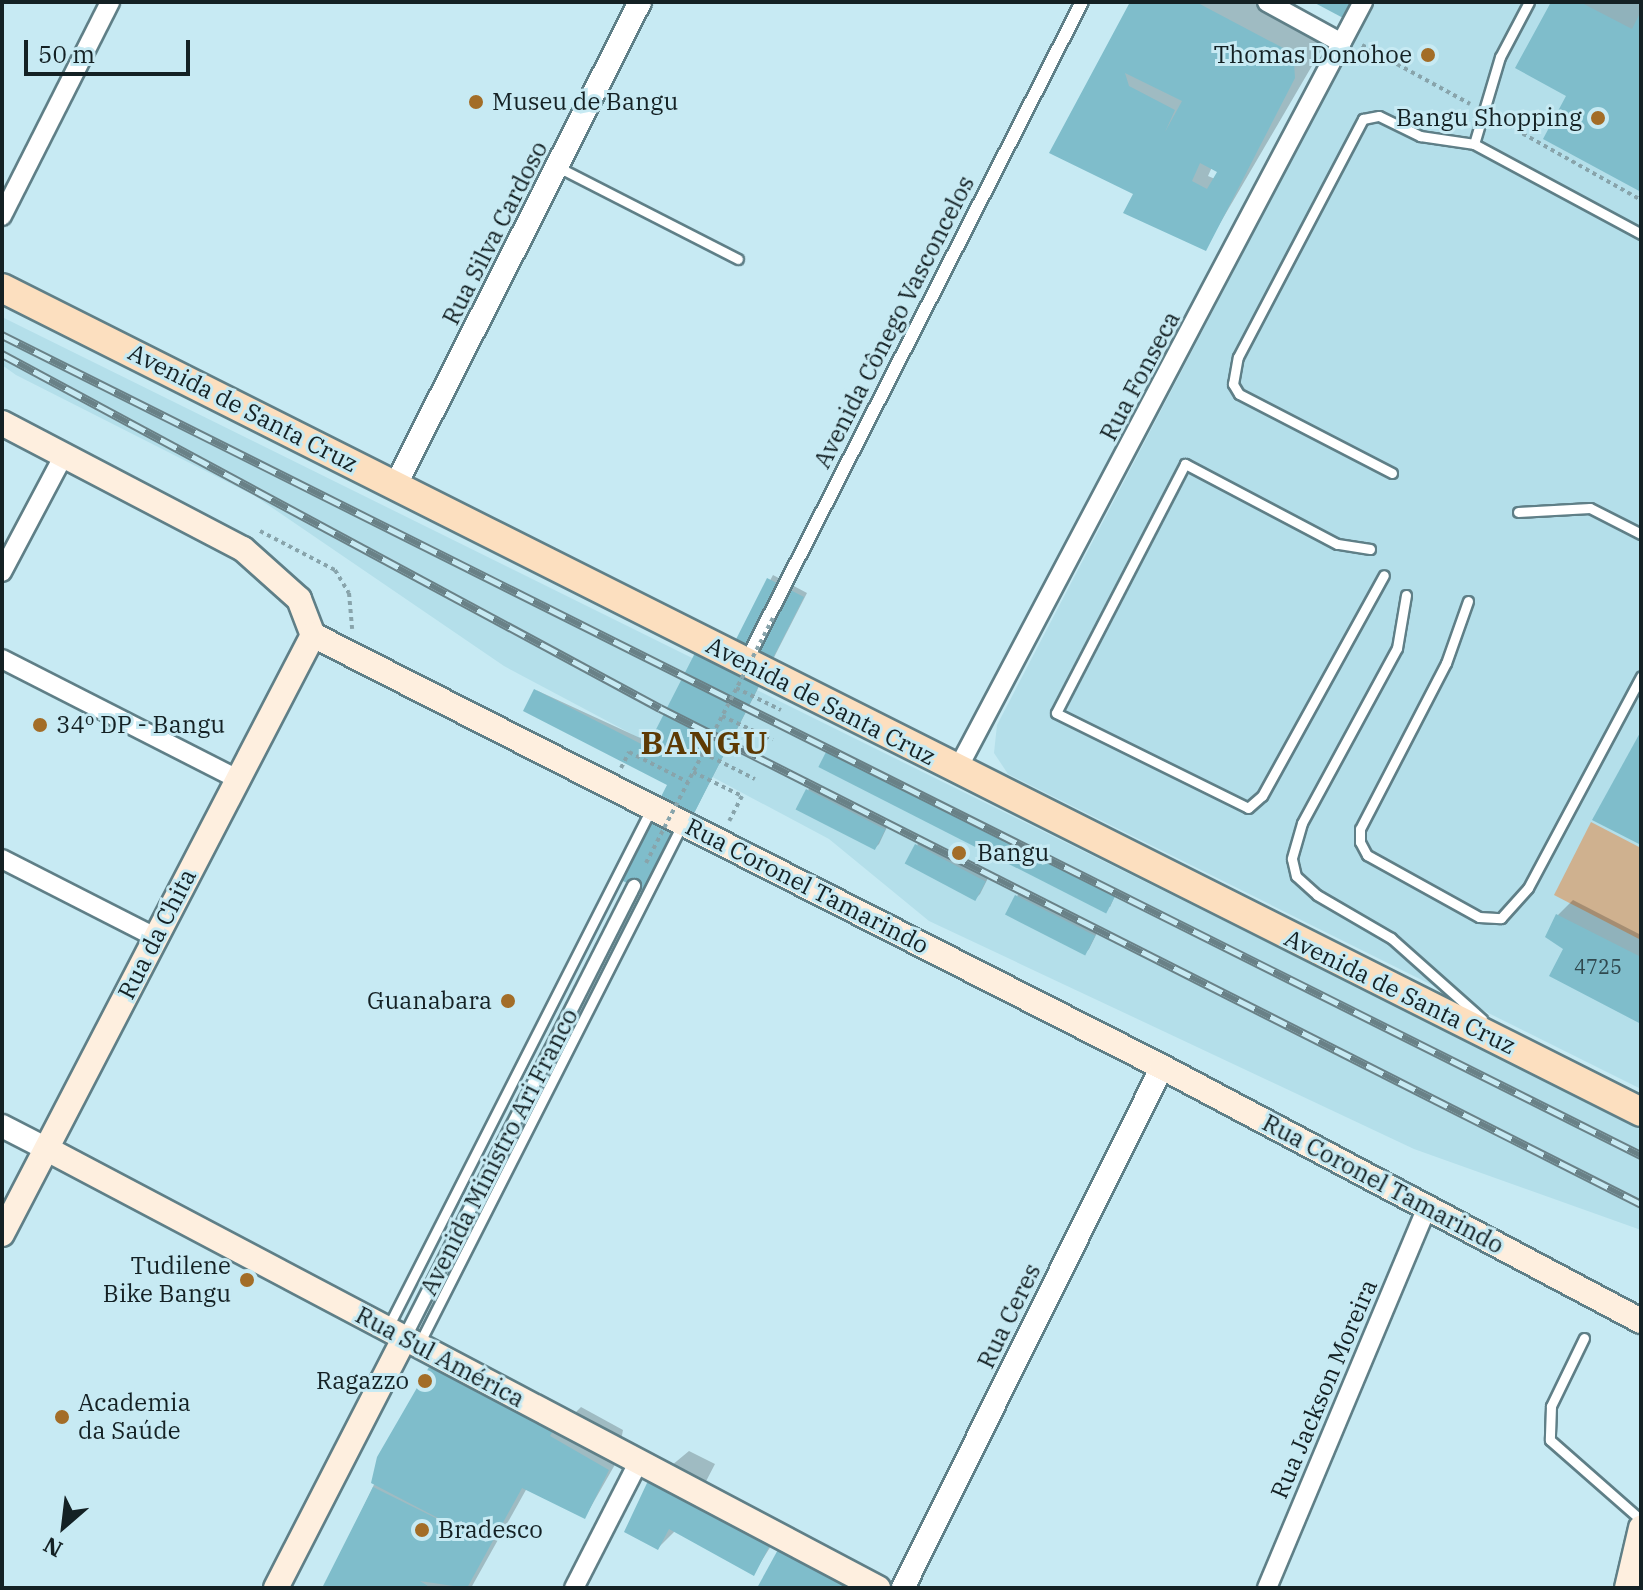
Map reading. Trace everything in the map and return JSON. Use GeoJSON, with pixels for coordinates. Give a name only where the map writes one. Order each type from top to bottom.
{"type":"FeatureCollection","features":[{"type":"Feature","properties":{"kind":"main road","name":"Avenida de Santa Cruz"},"geometry":{"type":"LineString","coordinates":[[2,288],[395,486],[741,675],[957,770],[1641,1112]]}},
{"type":"Feature","properties":{"kind":"main road"},"geometry":{"type":"LineString","coordinates":[[4,430],[64,455],[243,549],[299,599],[313,635]]}},
{"type":"Feature","properties":{"kind":"main road","name":"Rua da Chita"},"geometry":{"type":"LineString","coordinates":[[2,1234],[236,778],[313,635]]}},
{"type":"Feature","properties":{"kind":"main road","name":"Rua Coronel Tamarindo"},"geometry":{"type":"LineString","coordinates":[[313,635],[1162,1067],[1641,1321]]}},
{"type":"Feature","properties":{"kind":"main road","name":"Rua Sul América"},"geometry":{"type":"LineString","coordinates":[[47,1149],[878,1588]]}},
{"type":"Feature","properties":{"kind":"main road","name":"Avenida Ministro Ari Franco"},"geometry":{"type":"LineString","coordinates":[[276,1588],[404,1336]]}},
{"type":"Feature","properties":{"kind":"main road"},"geometry":{"type":"LineString","coordinates":[[1627,1588],[1641,1528]]}},
{"type":"Feature","properties":{"kind":"street"},"geometry":{"type":"LineString","coordinates":[[2,216],[110,2]]}},
{"type":"Feature","properties":{"kind":"street","name":"Rua Silva Cardoso"},"geometry":{"type":"LineString","coordinates":[[395,486],[640,2]]}},
{"type":"Feature","properties":{"kind":"street","name":"Avenida Cônego Vasconcelos"},"geometry":{"type":"LineString","coordinates":[[741,675],[1082,2]]}},
{"type":"Feature","properties":{"kind":"street"},"geometry":{"type":"LineString","coordinates":[[1267,2],[1342,43]]}},
{"type":"Feature","properties":{"kind":"street","name":"Rua Fonseca"},"geometry":{"type":"LineString","coordinates":[[957,770],[1363,2]]}},
{"type":"Feature","properties":{"kind":"street"},"geometry":{"type":"LineString","coordinates":[[2,572],[64,455]]}},
{"type":"Feature","properties":{"kind":"street"},"geometry":{"type":"LineString","coordinates":[[2,659],[236,778]]}},
{"type":"Feature","properties":{"kind":"street"},"geometry":{"type":"LineString","coordinates":[[2,859],[155,937]]}},
{"type":"Feature","properties":{"kind":"street","name":"Avenida Ministro Ari Franco"},"geometry":{"type":"LineString","coordinates":[[404,1336],[634,886]]}},
{"type":"Feature","properties":{"kind":"street","name":"Rua Ceres"},"geometry":{"type":"LineString","coordinates":[[903,1588],[1162,1067]]}},
{"type":"Feature","properties":{"kind":"street","name":"Rua Sul América"},"geometry":{"type":"LineString","coordinates":[[2,1126],[47,1149]]}},
{"type":"Feature","properties":{"kind":"street","name":"Rua Jackson Moreira"},"geometry":{"type":"LineString","coordinates":[[1267,1588],[1426,1209]]}},
{"type":"Feature","properties":{"kind":"street"},"geometry":{"type":"LineString","coordinates":[[574,1588],[638,1463]]}},
{"type":"Feature","properties":{"kind":"lane"},"geometry":{"type":"LineString","coordinates":[[1474,144],[1500,57],[1529,2]]}},
{"type":"Feature","properties":{"kind":"lane"},"geometry":{"type":"LineString","coordinates":[[1392,473],[1239,394],[1233,372],[1363,119],[1379,116],[1420,136],[1474,144],[1641,234]]}},
{"type":"Feature","properties":{"kind":"lane"},"geometry":{"type":"LineString","coordinates":[[558,167],[738,259]]}},
{"type":"Feature","properties":{"kind":"lane"},"geometry":{"type":"LineString","coordinates":[[1370,549],[1337,544],[1185,464],[1056,713],[1248,808],[1262,796],[1384,575]]}},
{"type":"Feature","properties":{"kind":"lane"},"geometry":{"type":"LineString","coordinates":[[1518,512],[1590,508],[1641,534]]}},
{"type":"Feature","properties":{"kind":"lane"},"geometry":{"type":"LineString","coordinates":[[1406,595],[1397,648],[1302,823],[1292,859],[1296,876],[1317,895],[1413,955],[1512,1048]]}},
{"type":"Feature","properties":{"kind":"lane"},"geometry":{"type":"LineString","coordinates":[[1468,601],[1459,630],[1360,829],[1360,842],[1367,855],[1479,917],[1501,918],[1528,888],[1641,676]]}},
{"type":"Feature","properties":{"kind":"lane"},"geometry":{"type":"LineString","coordinates":[[404,1336],[652,806]]}},
{"type":"Feature","properties":{"kind":"lane"},"geometry":{"type":"LineString","coordinates":[[404,1336],[683,822]]}},
{"type":"Feature","properties":{"kind":"lane"},"geometry":{"type":"LineString","coordinates":[[1584,1338],[1551,1406],[1550,1440],[1641,1520]]}},
{"type":"Feature","properties":{"kind":"path"},"geometry":{"type":"LineString","coordinates":[[646,863],[773,618]]}},
{"type":"Feature","properties":{"kind":"path"},"geometry":{"type":"LineString","coordinates":[[741,675],[787,713]]}},
{"type":"Feature","properties":{"kind":"path"},"geometry":{"type":"LineString","coordinates":[[722,716],[773,740]]}},
{"type":"Feature","properties":{"kind":"path"},"geometry":{"type":"LineString","coordinates":[[624,762],[629,752],[688,782]]}},
{"type":"Feature","properties":{"kind":"path"},"geometry":{"type":"LineString","coordinates":[[703,753],[755,779]]}},
{"type":"Feature","properties":{"kind":"path"},"geometry":{"type":"LineString","coordinates":[[693,772],[742,796],[718,841]]}},
{"type":"Feature","properties":{"kind":"shaded area"},"geometry":{"type":"Polygon","coordinates":[[[1374,2],[1641,2],[1641,1089],[1008,774],[994,753],[997,725],[1374,2]]]}},
{"type":"Feature","properties":{"kind":"shaded area"},"geometry":{"type":"Polygon","coordinates":[[[2,317],[1641,1127],[1641,1230],[1414,1149],[929,921],[829,839],[504,666],[255,496],[16,375],[2,365],[2,317]]]}},
{"type":"Feature","properties":{"kind":"shaded area"},"geometry":{"type":"Polygon","coordinates":[[[1591,822],[1641,848],[1641,940],[1554,895],[1591,822]]]}},
{"type":"Feature","properties":{"kind":"building"},"geometry":{"type":"Polygon","coordinates":[[[1130,2],[1196,2],[1285,49],[1294,62],[1295,78],[1206,251],[1123,213],[1133,194],[1049,153],[1130,2]],[[1125,73],[1129,86],[1175,110],[1165,132],[1182,101],[1125,73]],[[1200,163],[1192,181],[1207,189],[1217,172],[1200,163]]]}},
{"type":"Feature","properties":{"kind":"building"},"geometry":{"type":"Polygon","coordinates":[[[1313,2],[1354,2],[1345,19],[1313,2]]]}},
{"type":"Feature","properties":{"kind":"building","name":"Bangu Shopping"},"geometry":{"type":"Polygon","coordinates":[[[1551,2],[1580,2],[1632,29],[1641,11],[1641,192],[1543,139],[1566,96],[1515,68],[1551,2]]]}},
{"type":"Feature","properties":{"kind":"building"},"geometry":{"type":"Polygon","coordinates":[[[767,578],[804,597],[652,896],[619,879],[667,785],[523,711],[534,689],[647,747],[695,653],[722,667],[767,578]]]}},
{"type":"Feature","properties":{"kind":"building"},"geometry":{"type":"Polygon","coordinates":[[[1641,731],[1641,845],[1592,820],[1641,731]]]}},
{"type":"Feature","properties":{"kind":"building"},"geometry":{"type":"Polygon","coordinates":[[[827,750],[1115,897],[1106,914],[818,767],[827,750]]]}},
{"type":"Feature","properties":{"kind":"building"},"geometry":{"type":"Polygon","coordinates":[[[806,789],[885,829],[875,850],[796,809],[806,789]]]}},
{"type":"Feature","properties":{"kind":"building"},"geometry":{"type":"Polygon","coordinates":[[[915,844],[986,882],[975,901],[905,863],[915,844]]]}},
{"type":"Feature","properties":{"kind":"building"},"geometry":{"type":"Polygon","coordinates":[[[1015,895],[1095,936],[1085,955],[1005,915],[1015,895]]]}},
{"type":"Feature","properties":{"kind":"building"},"geometry":{"type":"Polygon","coordinates":[[[1556,914],[1641,957],[1641,1024],[1549,976],[1563,949],[1545,937],[1556,914]]]}},
{"type":"Feature","properties":{"kind":"building"},"geometry":{"type":"Polygon","coordinates":[[[429,1367],[554,1429],[550,1436],[609,1470],[585,1519],[522,1488],[467,1588],[420,1581],[431,1588],[322,1588],[373,1487],[484,1542],[371,1483],[377,1457],[429,1367]]]}},
{"type":"Feature","properties":{"kind":"building"},"geometry":{"type":"Polygon","coordinates":[[[658,1479],[771,1543],[754,1576],[669,1529],[658,1550],[624,1532],[647,1483],[658,1479]]]}},
{"type":"Feature","properties":{"kind":"building"},"geometry":{"type":"Polygon","coordinates":[[[780,1546],[857,1588],[757,1588],[780,1546]]]}},
{"type":"Feature","properties":{"kind":"railway"},"geometry":{"type":"LineString","coordinates":[[2,335],[1641,1155]]}},
{"type":"Feature","properties":{"kind":"railway"},"geometry":{"type":"LineString","coordinates":[[2,354],[660,708],[1641,1204]]}},
{"type":"Feature","properties":{"kind":"place","name":"Thomas Donohoe"},"geometry":{"type":"Point","coordinates":[1428,55]}},
{"type":"Feature","properties":{"kind":"place","name":"Museu de Bangu"},"geometry":{"type":"Point","coordinates":[476,102]}},
{"type":"Feature","properties":{"kind":"place","name":"Bangu Shopping"},"geometry":{"type":"Point","coordinates":[1598,118]}},
{"type":"Feature","properties":{"kind":"place","name":"34º DP - Bangu"},"geometry":{"type":"Point","coordinates":[40,725]}},
{"type":"Feature","properties":{"kind":"place","name":"Bangu"},"geometry":{"type":"Point","coordinates":[959,853]}},
{"type":"Feature","properties":{"kind":"place","name":"Guanabara"},"geometry":{"type":"Point","coordinates":[508,1001]}},
{"type":"Feature","properties":{"kind":"place","name":"Tudilene Bike Bangu"},"geometry":{"type":"Point","coordinates":[247,1280]}},
{"type":"Feature","properties":{"kind":"place","name":"Ragazzo"},"geometry":{"type":"Point","coordinates":[425,1381]}},
{"type":"Feature","properties":{"kind":"place","name":"Academia da Saúde"},"geometry":{"type":"Point","coordinates":[62,1417]}},
{"type":"Feature","properties":{"kind":"place","name":"Bradesco"},"geometry":{"type":"Point","coordinates":[422,1530]}},
{"type":"Feature","properties":{"kind":"district","name":"BANGU"},"geometry":{"type":"Point","coordinates":[705,742]}}]}
